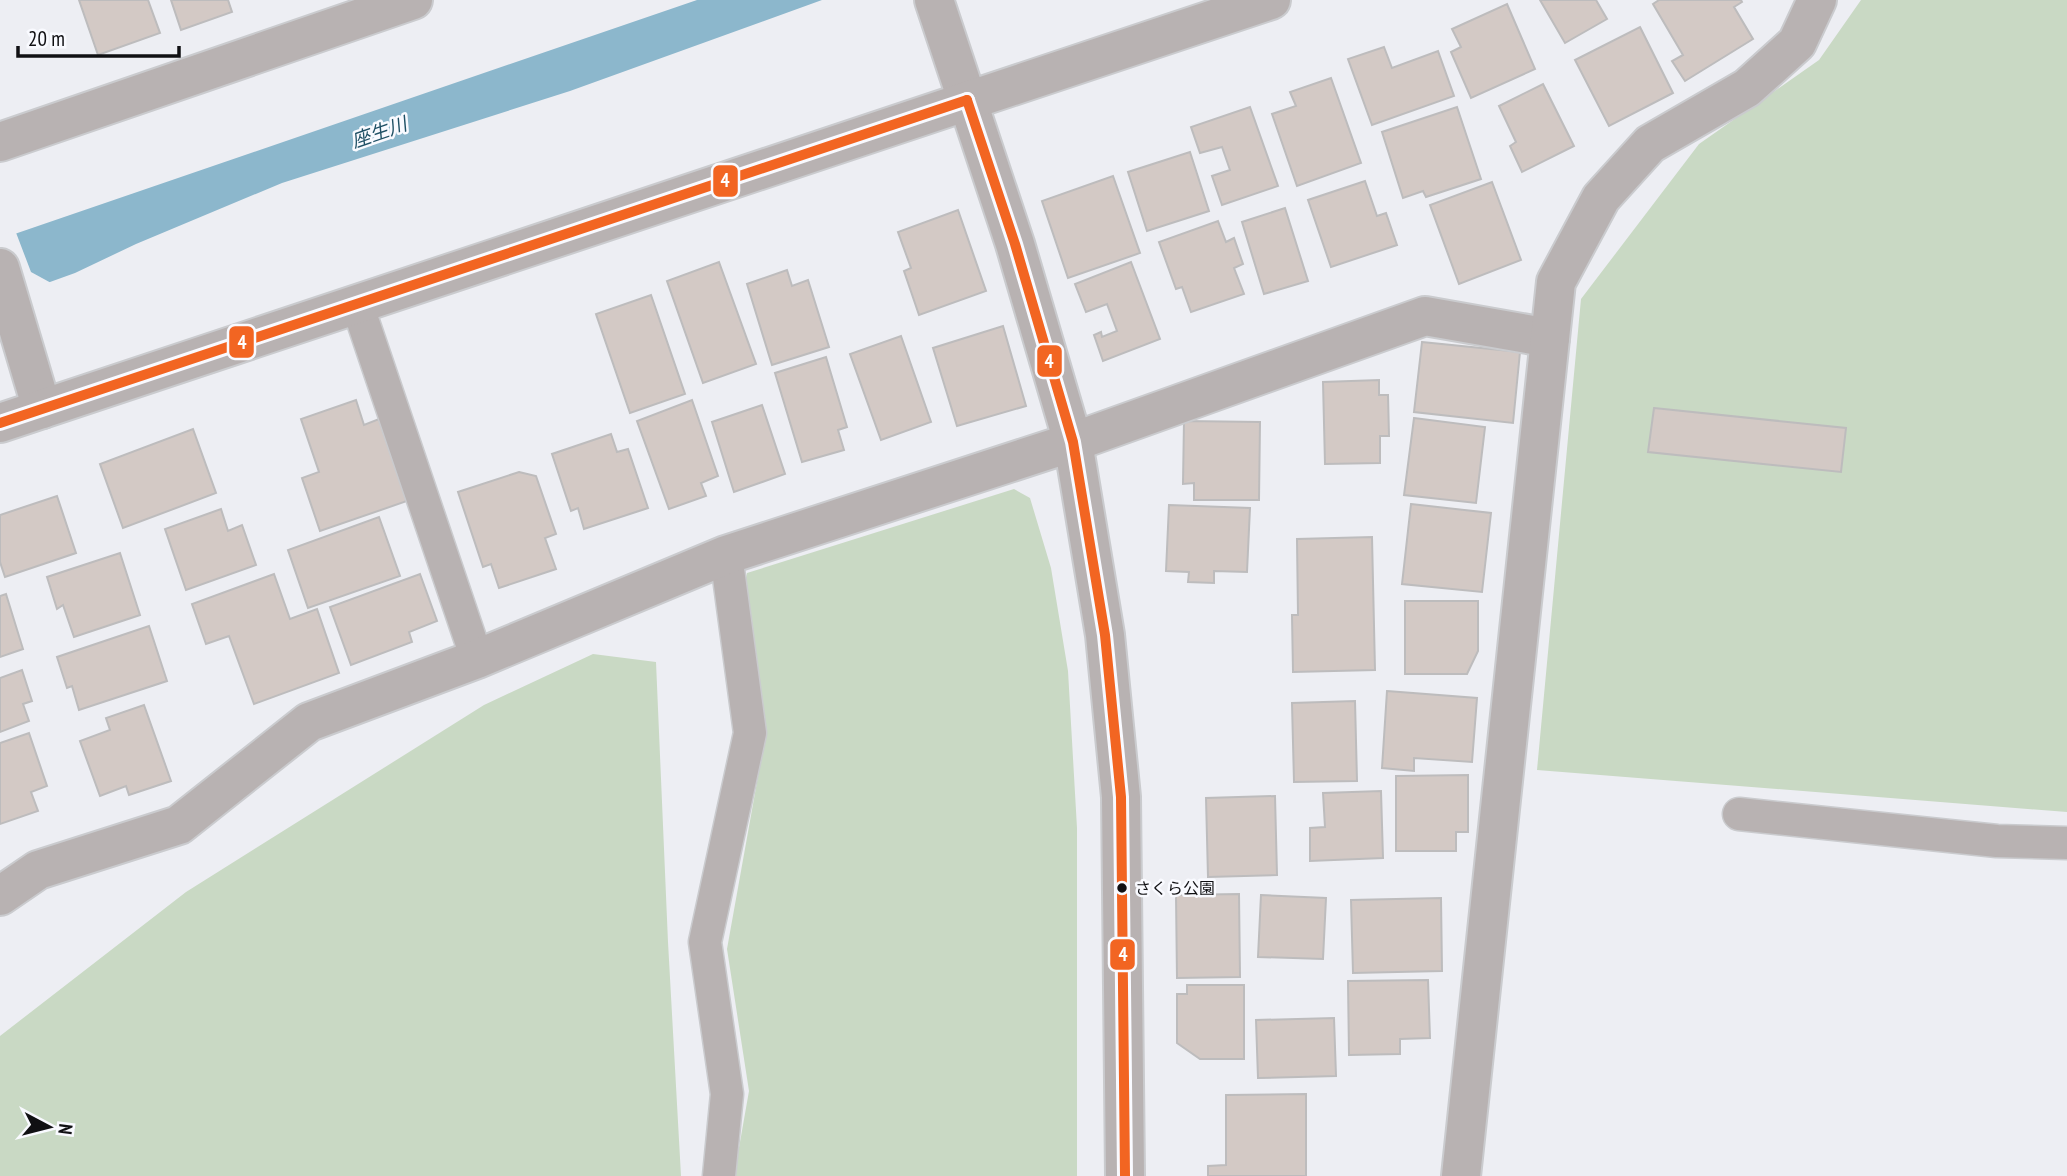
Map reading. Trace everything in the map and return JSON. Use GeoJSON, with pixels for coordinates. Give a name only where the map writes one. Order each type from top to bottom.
{"type":"FeatureCollection","features":[{"type":"Feature","properties":{"kind":"street"},"geometry":{"type":"LineString","coordinates":[[0,142],[413,0]]}},
{"type":"Feature","properties":{"kind":"street"},"geometry":{"type":"LineString","coordinates":[[934,0],[1015,244],[1073,442],[1105,635],[1121,797],[1125,1176]]}},
{"type":"Feature","properties":{"kind":"street"},"geometry":{"type":"LineString","coordinates":[[0,423],[1271,0]]}},
{"type":"Feature","properties":{"kind":"street"},"geometry":{"type":"LineString","coordinates":[[1461,1176],[1556,282],[1601,198],[1650,144],[1747,88],[1797,43],[1816,0]]}},
{"type":"Feature","properties":{"kind":"street"},"geometry":{"type":"LineString","coordinates":[[0,268],[42,409]]}},
{"type":"Feature","properties":{"kind":"street"},"geometry":{"type":"LineString","coordinates":[[0,896],[38,870],[179,825],[309,722],[477,659],[726,555],[1073,442],[1425,316],[1550,338]]}},
{"type":"Feature","properties":{"kind":"lane"},"geometry":{"type":"LineString","coordinates":[[357,304],[477,659]]}},
{"type":"Feature","properties":{"kind":"lane"},"geometry":{"type":"LineString","coordinates":[[719,1176],[727,1094],[705,942],[750,733],[726,555]]}},
{"type":"Feature","properties":{"kind":"lane"},"geometry":{"type":"LineString","coordinates":[[1740,814],[1997,841],[2067,843]]}},
{"type":"Feature","properties":{"kind":"green space"},"geometry":{"type":"Polygon","coordinates":[[[1861,0],[2067,0],[2067,812],[1537,770],[1581,299],[1699,144],[1819,60],[1861,0]]]}},
{"type":"Feature","properties":{"kind":"green space"},"geometry":{"type":"Polygon","coordinates":[[[1014,489],[1030,498],[1051,568],[1068,671],[1077,828],[1077,1176],[734,1176],[749,1091],[727,949],[764,743],[741,598],[747,573],[1014,489]]]}},
{"type":"Feature","properties":{"kind":"green space"},"geometry":{"type":"Polygon","coordinates":[[[593,654],[656,662],[681,1176],[0,1176],[0,1036],[186,892],[484,705],[593,654]]]}},
{"type":"Feature","properties":{"kind":"water","name":"座生川"},"geometry":{"type":"Polygon","coordinates":[[[697,0],[822,0],[570,91],[282,183],[136,244],[75,273],[0,300],[0,239],[697,0]]]}},
{"type":"Feature","properties":{"kind":"pier"},"geometry":{"type":"Polygon","coordinates":[[[15,230],[31,272],[53,284],[0,303],[0,235],[15,230]]]}},
{"type":"Feature","properties":{"kind":"building"},"geometry":{"type":"Polygon","coordinates":[[[79,0],[148,0],[160,33],[98,55],[79,0]]]}},
{"type":"Feature","properties":{"kind":"building"},"geometry":{"type":"Polygon","coordinates":[[[171,0],[228,0],[232,12],[181,30],[171,0]]]}},
{"type":"Feature","properties":{"kind":"building"},"geometry":{"type":"Polygon","coordinates":[[[1540,0],[1596,0],[1607,19],[1565,43],[1540,0]]]}},
{"type":"Feature","properties":{"kind":"building"},"geometry":{"type":"Polygon","coordinates":[[[1659,0],[1741,0],[1742,2],[1734,7],[1753,39],[1685,81],[1672,61],[1683,55],[1653,4],[1659,0]]]}},
{"type":"Feature","properties":{"kind":"building"},"geometry":{"type":"Polygon","coordinates":[[[1507,4],[1535,69],[1471,98],[1451,52],[1461,47],[1452,29],[1507,4]]]}},
{"type":"Feature","properties":{"kind":"building"},"geometry":{"type":"Polygon","coordinates":[[[1640,27],[1673,93],[1609,126],[1575,60],[1640,27]]]}},
{"type":"Feature","properties":{"kind":"building"},"geometry":{"type":"Polygon","coordinates":[[[1384,47],[1392,68],[1438,51],[1454,96],[1372,125],[1348,59],[1384,47]]]}},
{"type":"Feature","properties":{"kind":"building"},"geometry":{"type":"Polygon","coordinates":[[[1331,78],[1361,163],[1297,186],[1272,114],[1296,106],[1290,92],[1331,78]]]}},
{"type":"Feature","properties":{"kind":"building"},"geometry":{"type":"Polygon","coordinates":[[[1543,84],[1574,146],[1522,172],[1510,146],[1516,142],[1499,106],[1543,84]]]}},
{"type":"Feature","properties":{"kind":"building"},"geometry":{"type":"Polygon","coordinates":[[[1250,107],[1278,186],[1222,205],[1212,176],[1230,170],[1222,147],[1200,153],[1191,127],[1250,107]]]}},
{"type":"Feature","properties":{"kind":"building"},"geometry":{"type":"Polygon","coordinates":[[[1457,107],[1481,179],[1426,197],[1423,191],[1403,198],[1382,132],[1457,107]]]}},
{"type":"Feature","properties":{"kind":"building"},"geometry":{"type":"Polygon","coordinates":[[[1190,152],[1209,211],[1147,231],[1128,172],[1190,152]]]}},
{"type":"Feature","properties":{"kind":"building"},"geometry":{"type":"Polygon","coordinates":[[[1113,176],[1140,253],[1068,278],[1042,201],[1113,176]]]}},
{"type":"Feature","properties":{"kind":"building"},"geometry":{"type":"Polygon","coordinates":[[[1365,181],[1377,216],[1386,213],[1397,245],[1331,267],[1308,200],[1365,181]]]}},
{"type":"Feature","properties":{"kind":"building"},"geometry":{"type":"Polygon","coordinates":[[[1492,182],[1521,260],[1459,284],[1430,205],[1492,182]]]}},
{"type":"Feature","properties":{"kind":"building"},"geometry":{"type":"Polygon","coordinates":[[[1285,208],[1308,281],[1264,294],[1242,222],[1285,208]]]}},
{"type":"Feature","properties":{"kind":"building"},"geometry":{"type":"Polygon","coordinates":[[[958,210],[986,291],[919,315],[904,271],[911,268],[898,232],[958,210]]]}},
{"type":"Feature","properties":{"kind":"building"},"geometry":{"type":"Polygon","coordinates":[[[1218,221],[1226,242],[1234,238],[1243,264],[1234,268],[1244,294],[1191,312],[1182,287],[1176,289],[1159,242],[1218,221]]]}},
{"type":"Feature","properties":{"kind":"building"},"geometry":{"type":"Polygon","coordinates":[[[719,262],[756,364],[703,383],[667,281],[719,262]]]}},
{"type":"Feature","properties":{"kind":"building"},"geometry":{"type":"Polygon","coordinates":[[[1131,262],[1160,339],[1103,361],[1094,335],[1101,332],[1102,337],[1117,331],[1107,304],[1086,312],[1075,284],[1131,262]]]}},
{"type":"Feature","properties":{"kind":"building"},"geometry":{"type":"Polygon","coordinates":[[[787,270],[792,286],[808,280],[829,347],[772,365],[747,284],[787,270]]]}},
{"type":"Feature","properties":{"kind":"building"},"geometry":{"type":"Polygon","coordinates":[[[651,295],[685,394],[630,413],[596,314],[651,295]]]}},
{"type":"Feature","properties":{"kind":"building"},"geometry":{"type":"Polygon","coordinates":[[[1003,326],[1026,406],[957,426],[933,348],[1003,326]]]}},
{"type":"Feature","properties":{"kind":"building"},"geometry":{"type":"Polygon","coordinates":[[[901,336],[931,422],[881,440],[850,354],[901,336]]]}},
{"type":"Feature","properties":{"kind":"building"},"geometry":{"type":"Polygon","coordinates":[[[1422,342],[1520,352],[1513,423],[1414,412],[1422,342]]]}},
{"type":"Feature","properties":{"kind":"building"},"geometry":{"type":"Polygon","coordinates":[[[826,357],[847,427],[838,430],[844,450],[802,462],[775,373],[826,357]]]}},
{"type":"Feature","properties":{"kind":"building"},"geometry":{"type":"Polygon","coordinates":[[[1379,380],[1379,395],[1388,395],[1389,436],[1380,436],[1380,463],[1325,464],[1323,382],[1379,380]]]}},
{"type":"Feature","properties":{"kind":"building"},"geometry":{"type":"Polygon","coordinates":[[[356,400],[364,425],[379,419],[407,501],[320,531],[302,478],[319,472],[301,419],[356,400]]]}},
{"type":"Feature","properties":{"kind":"building"},"geometry":{"type":"Polygon","coordinates":[[[692,400],[718,476],[701,483],[706,496],[669,509],[637,421],[692,400]]]}},
{"type":"Feature","properties":{"kind":"building"},"geometry":{"type":"Polygon","coordinates":[[[762,405],[785,474],[734,492],[712,422],[762,405]]]}},
{"type":"Feature","properties":{"kind":"building"},"geometry":{"type":"Polygon","coordinates":[[[1654,408],[1846,428],[1841,472],[1648,452],[1654,408]]]}},
{"type":"Feature","properties":{"kind":"building"},"geometry":{"type":"Polygon","coordinates":[[[1414,418],[1485,427],[1476,503],[1404,495],[1414,418]]]}},
{"type":"Feature","properties":{"kind":"building"},"geometry":{"type":"Polygon","coordinates":[[[1184,421],[1260,422],[1259,500],[1194,500],[1194,483],[1183,484],[1184,421]]]}},
{"type":"Feature","properties":{"kind":"building"},"geometry":{"type":"Polygon","coordinates":[[[193,429],[216,493],[123,528],[100,464],[193,429]]]}},
{"type":"Feature","properties":{"kind":"building"},"geometry":{"type":"Polygon","coordinates":[[[611,434],[617,452],[628,449],[648,508],[584,529],[578,508],[571,511],[552,454],[611,434]]]}},
{"type":"Feature","properties":{"kind":"building"},"geometry":{"type":"Polygon","coordinates":[[[519,472],[536,476],[556,534],[545,538],[556,569],[499,588],[491,564],[483,567],[458,492],[519,472]]]}},
{"type":"Feature","properties":{"kind":"building"},"geometry":{"type":"Polygon","coordinates":[[[57,496],[76,553],[5,577],[0,562],[0,515],[57,496]]]}},
{"type":"Feature","properties":{"kind":"building"},"geometry":{"type":"Polygon","coordinates":[[[1411,504],[1491,513],[1482,592],[1402,584],[1411,504]]]}},
{"type":"Feature","properties":{"kind":"building"},"geometry":{"type":"Polygon","coordinates":[[[1169,505],[1250,508],[1247,572],[1214,571],[1214,583],[1188,582],[1189,572],[1166,571],[1169,505]]]}},
{"type":"Feature","properties":{"kind":"building"},"geometry":{"type":"Polygon","coordinates":[[[221,509],[228,531],[242,525],[256,565],[186,590],[165,529],[221,509]]]}},
{"type":"Feature","properties":{"kind":"building"},"geometry":{"type":"Polygon","coordinates":[[[379,517],[400,576],[308,608],[288,550],[379,517]]]}},
{"type":"Feature","properties":{"kind":"building"},"geometry":{"type":"Polygon","coordinates":[[[1372,537],[1375,670],[1293,672],[1292,615],[1298,615],[1297,539],[1372,537]]]}},
{"type":"Feature","properties":{"kind":"building"},"geometry":{"type":"Polygon","coordinates":[[[120,553],[140,615],[74,637],[63,605],[57,609],[47,577],[120,553]]]}},
{"type":"Feature","properties":{"kind":"building"},"geometry":{"type":"Polygon","coordinates":[[[274,574],[290,619],[317,609],[339,673],[254,704],[229,636],[206,644],[192,604],[274,574]]]}},
{"type":"Feature","properties":{"kind":"building"},"geometry":{"type":"Polygon","coordinates":[[[420,574],[437,621],[409,632],[412,642],[351,665],[330,607],[420,574]]]}},
{"type":"Feature","properties":{"kind":"building"},"geometry":{"type":"Polygon","coordinates":[[[6,594],[23,649],[0,657],[0,596],[6,594]]]}},
{"type":"Feature","properties":{"kind":"building"},"geometry":{"type":"Polygon","coordinates":[[[1405,601],[1478,601],[1478,651],[1467,674],[1405,674],[1405,601]]]}},
{"type":"Feature","properties":{"kind":"building"},"geometry":{"type":"Polygon","coordinates":[[[149,626],[167,681],[79,710],[72,686],[67,688],[57,657],[149,626]]]}},
{"type":"Feature","properties":{"kind":"building"},"geometry":{"type":"Polygon","coordinates":[[[22,670],[32,701],[23,704],[29,721],[0,732],[0,678],[22,670]]]}},
{"type":"Feature","properties":{"kind":"building"},"geometry":{"type":"Polygon","coordinates":[[[1387,691],[1477,698],[1472,762],[1414,758],[1414,771],[1382,768],[1387,691]]]}},
{"type":"Feature","properties":{"kind":"building"},"geometry":{"type":"Polygon","coordinates":[[[1355,701],[1357,781],[1294,782],[1292,703],[1355,701]]]}},
{"type":"Feature","properties":{"kind":"building"},"geometry":{"type":"Polygon","coordinates":[[[144,705],[171,781],[129,795],[126,786],[100,796],[80,741],[110,730],[106,718],[144,705]]]}},
{"type":"Feature","properties":{"kind":"building"},"geometry":{"type":"Polygon","coordinates":[[[29,733],[47,786],[31,792],[38,811],[0,824],[0,743],[29,733]]]}},
{"type":"Feature","properties":{"kind":"building"},"geometry":{"type":"Polygon","coordinates":[[[1468,775],[1468,832],[1456,832],[1456,851],[1396,851],[1396,776],[1468,775]]]}},
{"type":"Feature","properties":{"kind":"building"},"geometry":{"type":"Polygon","coordinates":[[[1381,791],[1383,858],[1310,861],[1310,828],[1325,827],[1323,793],[1381,791]]]}},
{"type":"Feature","properties":{"kind":"building"},"geometry":{"type":"Polygon","coordinates":[[[1275,796],[1277,875],[1208,877],[1206,798],[1275,796]]]}},
{"type":"Feature","properties":{"kind":"building"},"geometry":{"type":"Polygon","coordinates":[[[1239,894],[1240,977],[1177,978],[1176,895],[1239,894]]]}},
{"type":"Feature","properties":{"kind":"building"},"geometry":{"type":"Polygon","coordinates":[[[1261,895],[1326,898],[1323,959],[1258,957],[1261,895]]]}},
{"type":"Feature","properties":{"kind":"building"},"geometry":{"type":"Polygon","coordinates":[[[1441,898],[1442,971],[1353,973],[1351,900],[1441,898]]]}},
{"type":"Feature","properties":{"kind":"building"},"geometry":{"type":"Polygon","coordinates":[[[1428,980],[1430,1038],[1400,1039],[1400,1054],[1349,1055],[1348,981],[1428,980]]]}},
{"type":"Feature","properties":{"kind":"building"},"geometry":{"type":"Polygon","coordinates":[[[1187,985],[1244,985],[1244,1059],[1200,1059],[1177,1043],[1177,994],[1187,994],[1187,985]]]}},
{"type":"Feature","properties":{"kind":"building"},"geometry":{"type":"Polygon","coordinates":[[[1334,1018],[1336,1076],[1258,1078],[1256,1020],[1334,1018]]]}},
{"type":"Feature","properties":{"kind":"building"},"geometry":{"type":"Polygon","coordinates":[[[1306,1094],[1306,1176],[1208,1176],[1208,1166],[1226,1165],[1226,1095],[1306,1094]]]}},
{"type":"Feature","properties":{"kind":"transit line","name":"4"},"geometry":{"type":"LineString","coordinates":[[967,100],[1015,244],[1073,442],[1105,635],[1121,797],[1125,1176]]}},
{"type":"Feature","properties":{"kind":"transit line","name":"4"},"geometry":{"type":"LineString","coordinates":[[0,423],[967,100]]}},
{"type":"Feature","properties":{"kind":"place","name":"さくら公園"},"geometry":{"type":"Point","coordinates":[1122,888]}}]}
